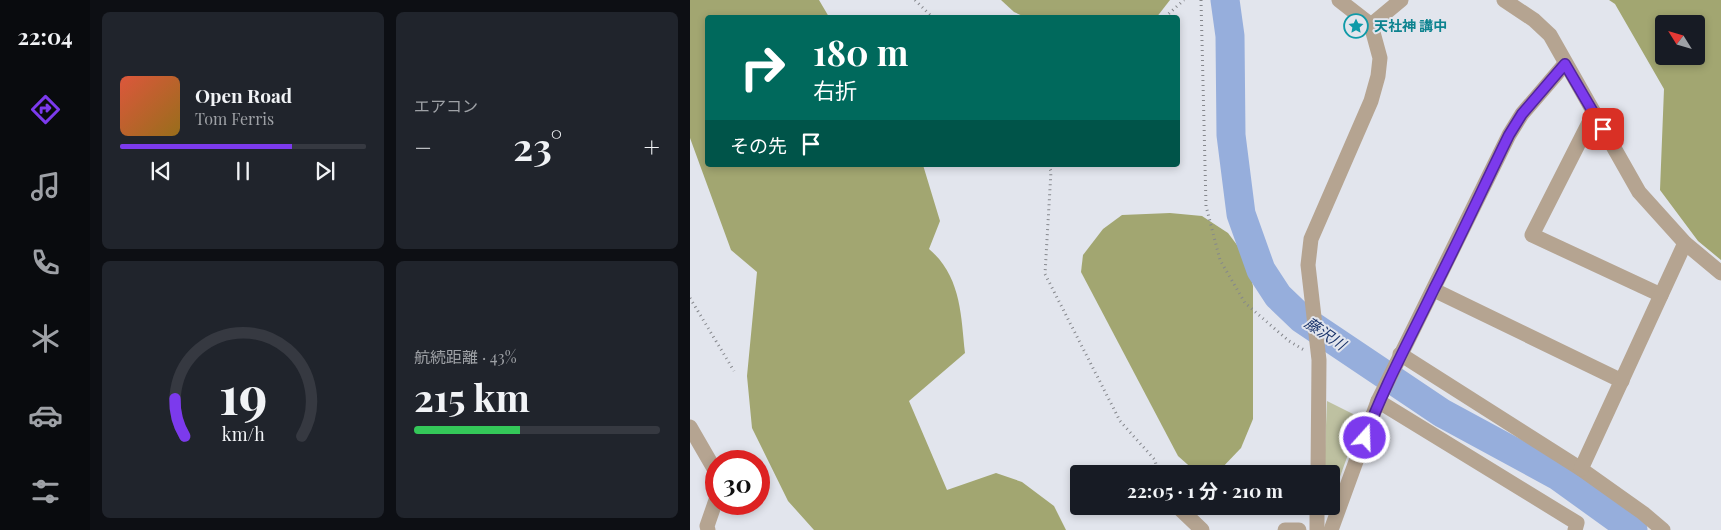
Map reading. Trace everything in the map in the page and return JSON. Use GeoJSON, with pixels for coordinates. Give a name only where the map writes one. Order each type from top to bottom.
{"type":"FeatureCollection","features":[{"type":"Feature","properties":{"kind":"street"},"geometry":{"type":"LineString","coordinates":[[1318,465],[1319,360],[1308,265],[1311,240],[1371,101],[1378,76],[1380,58],[1371,25],[1338,0]]}},
{"type":"Feature","properties":{"kind":"street"},"geometry":{"type":"LineString","coordinates":[[1371,25],[1401,0]]}},
{"type":"Feature","properties":{"kind":"street"},"geometry":{"type":"LineString","coordinates":[[1504,0],[1534,20],[1550,35],[1639,192],[1685,242],[1721,272]]}},
{"type":"Feature","properties":{"kind":"street"},"geometry":{"type":"LineString","coordinates":[[1331,530],[1379,398],[1509,135],[1522,114],[1565,64]]}},
{"type":"Feature","properties":{"kind":"street"},"geometry":{"type":"LineString","coordinates":[[1594,113],[1532,236],[1661,295]]}},
{"type":"Feature","properties":{"kind":"street"},"geometry":{"type":"LineString","coordinates":[[1580,469],[1685,242]]}},
{"type":"Feature","properties":{"kind":"street"},"geometry":{"type":"LineString","coordinates":[[1434,290],[1622,381]]}},
{"type":"Feature","properties":{"kind":"street"},"geometry":{"type":"LineString","coordinates":[[1399,357],[1580,469],[1643,513],[1663,530]]}},
{"type":"Feature","properties":{"kind":"street"},"geometry":{"type":"LineString","coordinates":[[1379,398],[1577,523],[1576,530]]}},
{"type":"Feature","properties":{"kind":"street"},"geometry":{"type":"LineString","coordinates":[[690,427],[705,453]]}},
{"type":"Feature","properties":{"kind":"street"},"geometry":{"type":"LineString","coordinates":[[708,530],[707,526],[711,515]]}},
{"type":"Feature","properties":{"kind":"street"},"geometry":{"type":"LineString","coordinates":[[1186,515],[1202,530]]}},
{"type":"Feature","properties":{"kind":"street"},"geometry":{"type":"LineString","coordinates":[[1317,515],[1317,530]]}},
{"type":"Feature","properties":{"kind":"street"},"geometry":{"type":"LineString","coordinates":[[1285,530],[1299,530]]}},
{"type":"Feature","properties":{"kind":"path"},"geometry":{"type":"LineString","coordinates":[[915,0],[930,15]]}},
{"type":"Feature","properties":{"kind":"path"},"geometry":{"type":"LineString","coordinates":[[1167,15],[1184,0]]}},
{"type":"Feature","properties":{"kind":"path"},"geometry":{"type":"LineString","coordinates":[[1201,0],[1206,206],[1220,260],[1245,303],[1289,341],[1319,360]]}},
{"type":"Feature","properties":{"kind":"path"},"geometry":{"type":"LineString","coordinates":[[1049,167],[1045,274],[1120,421],[1155,460],[1156,465]]}},
{"type":"Feature","properties":{"kind":"path"},"geometry":{"type":"LineString","coordinates":[[690,298],[734,371]]}},
{"type":"Feature","properties":{"kind":"green space"},"geometry":{"type":"Polygon","coordinates":[[[690,0],[819,0],[828,15],[705,15],[705,167],[924,167],[940,221],[929,249],[948,271],[958,297],[965,353],[909,401],[947,490],[996,473],[1022,482],[1054,506],[1066,530],[814,530],[788,501],[770,464],[770,450],[763,450],[752,428],[747,376],[757,272],[731,250],[690,138],[690,0]]]}},
{"type":"Feature","properties":{"kind":"green space"},"geometry":{"type":"Polygon","coordinates":[[[1001,0],[1170,0],[1158,15],[1021,15],[1014,12],[1001,0]]]}},
{"type":"Feature","properties":{"kind":"green space"},"geometry":{"type":"Polygon","coordinates":[[[1609,0],[1721,0],[1721,260],[1698,241],[1660,190],[1664,89],[1615,4],[1609,0]]]}},
{"type":"Feature","properties":{"kind":"green space"},"geometry":{"type":"Polygon","coordinates":[[[1170,213],[1202,216],[1228,233],[1246,257],[1253,286],[1253,419],[1241,448],[1225,465],[1188,465],[1178,456],[1081,272],[1083,255],[1103,229],[1122,215],[1170,213]]]}},
{"type":"Feature","properties":{"kind":"green space"},"geometry":{"type":"Polygon","coordinates":[[[1327,401],[1361,418],[1340,477],[1340,465],[1324,465],[1327,401]]]}},
{"type":"Feature","properties":{"kind":"waterway","name":"藤沢川"},"geometry":{"type":"LineString","coordinates":[[1225,0],[1230,36],[1231,135],[1241,214],[1261,270],[1278,296],[1302,319],[1442,413],[1558,476],[1633,530]]}},
{"type":"Feature","properties":{"kind":"place","name":"天社神 講中"},"geometry":{"type":"Point","coordinates":[1356,26]}},
{"type":"Feature","properties":{"kind":"route"},"geometry":{"type":"LineString","coordinates":[[1365,438],[1378,401],[1400,354],[1434,290],[1509,135],[1522,114],[1565,64],[1603,129]]}}]}
